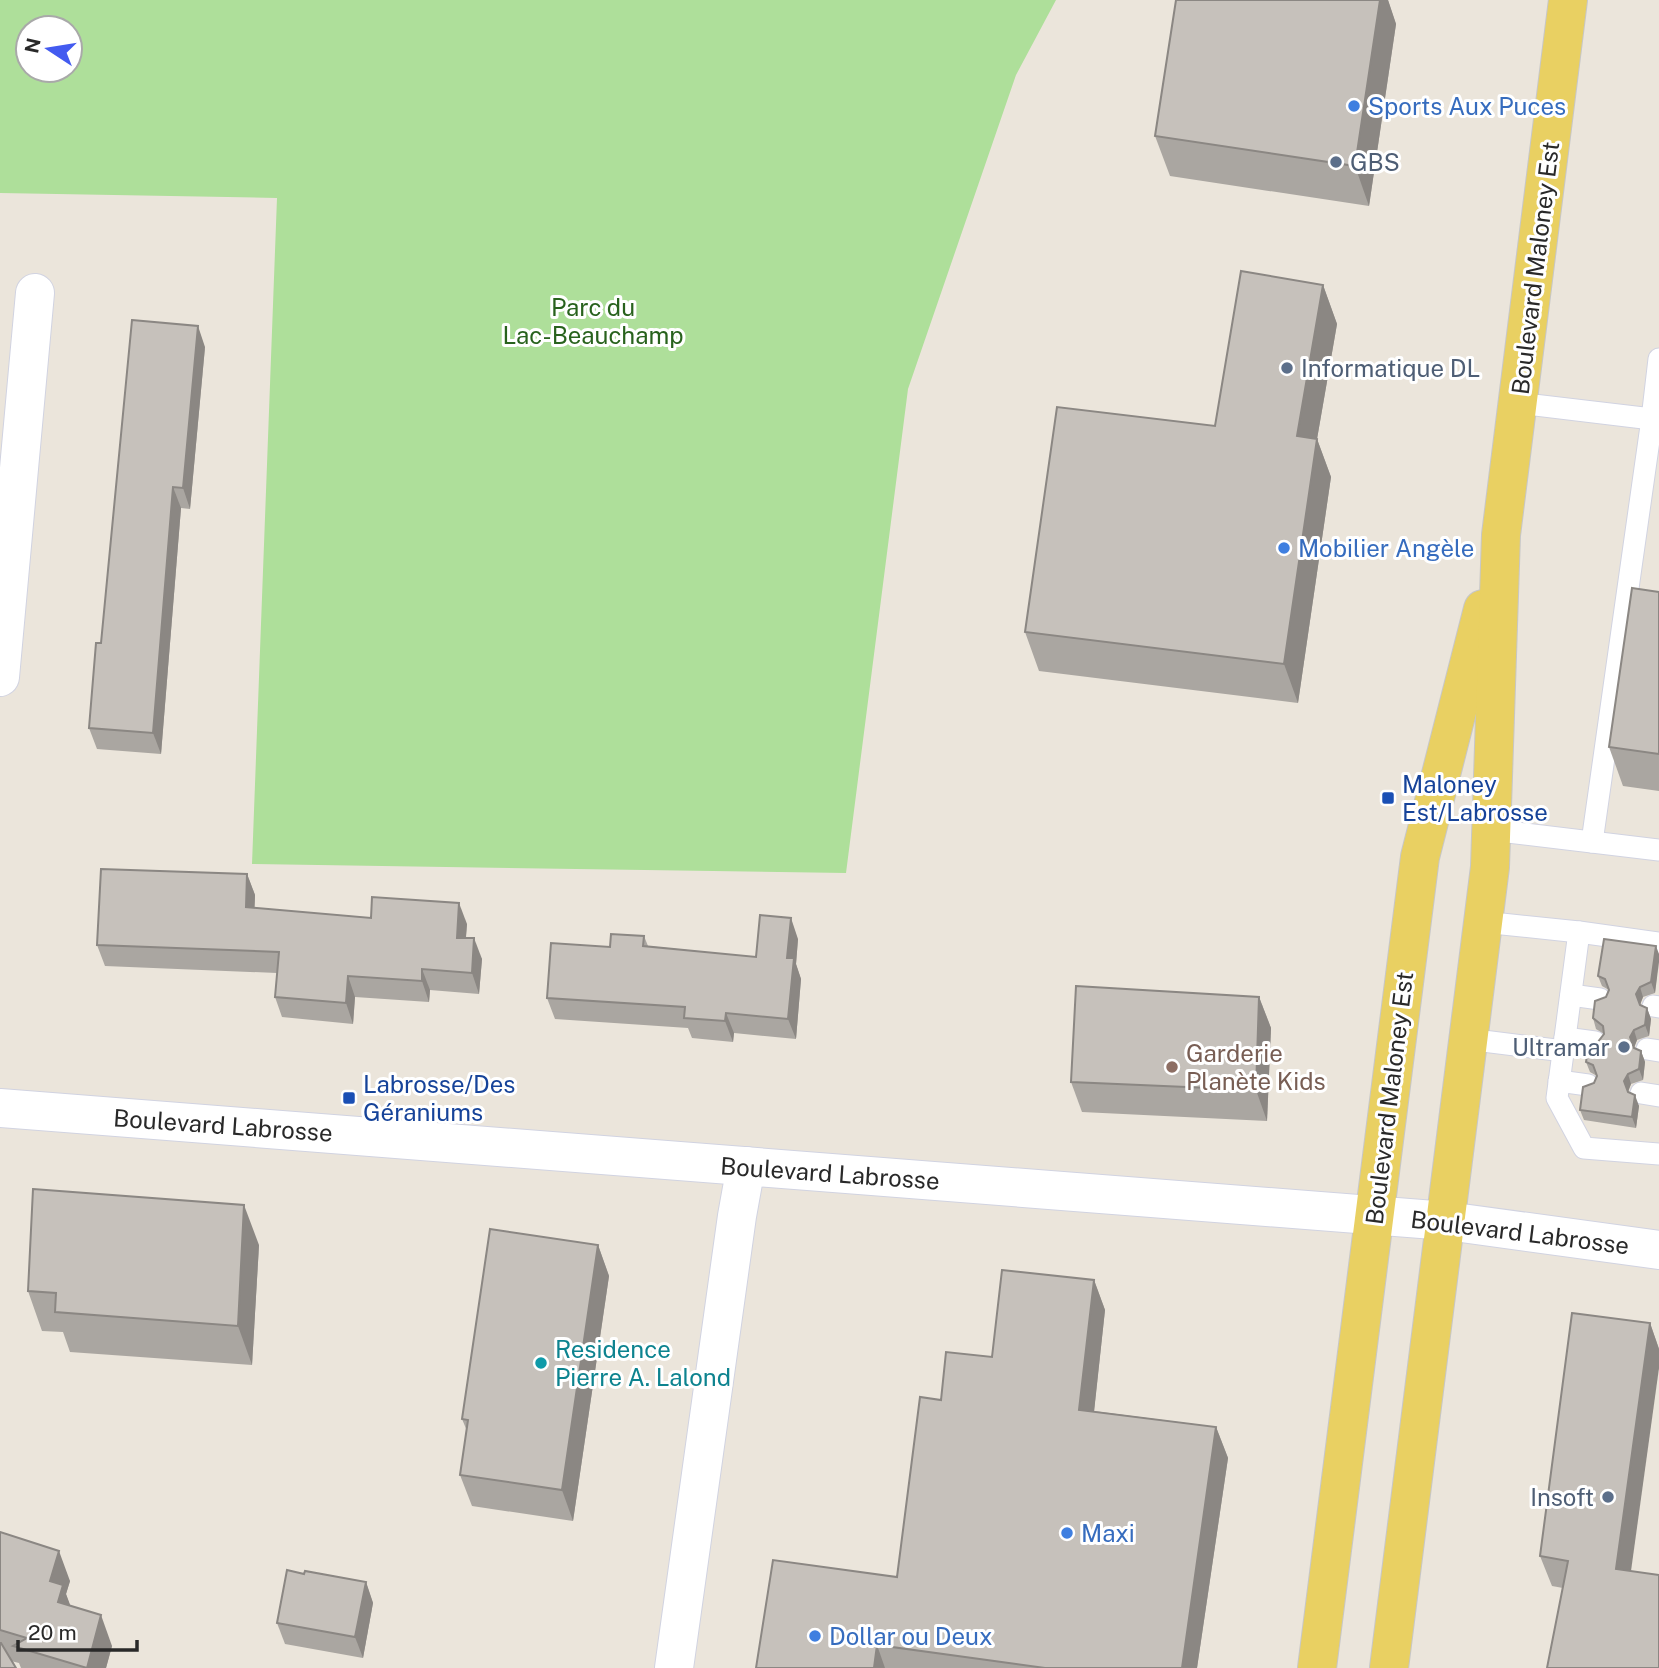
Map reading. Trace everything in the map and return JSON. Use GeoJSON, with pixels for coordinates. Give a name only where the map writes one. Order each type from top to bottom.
{"type":"FeatureCollection","features":[{"type":"Feature","properties":{"kind":"main road","name":"Boulevard Maloney Est"},"geometry":{"type":"LineString","coordinates":[[1389,1668],[1490,867],[1501,535],[1568,0]]}},
{"type":"Feature","properties":{"kind":"main road"},"geometry":{"type":"LineString","coordinates":[[0,677],[35,293]]}},
{"type":"Feature","properties":{"kind":"main road","name":"Boulevard Maloney Est"},"geometry":{"type":"LineString","coordinates":[[1317,1668],[1420,857],[1501,535]]}},
{"type":"Feature","properties":{"kind":"main road","name":"Boulevard Labrosse"},"geometry":{"type":"LineString","coordinates":[[0,1108],[1447,1220],[1659,1250]]}},
{"type":"Feature","properties":{"kind":"main road"},"geometry":{"type":"LineString","coordinates":[[674,1668],[746,1166]]}},
{"type":"Feature","properties":{"kind":"lane"},"geometry":{"type":"LineString","coordinates":[[1592,842],[1659,359]]}},
{"type":"Feature","properties":{"kind":"lane"},"geometry":{"type":"LineString","coordinates":[[1518,402],[1652,419]]}},
{"type":"Feature","properties":{"kind":"lane"},"geometry":{"type":"LineString","coordinates":[[1492,830],[1659,850]]}},
{"type":"Feature","properties":{"kind":"lane"},"geometry":{"type":"LineString","coordinates":[[1483,922],[1659,943]]}},
{"type":"Feature","properties":{"kind":"lane"},"geometry":{"type":"LineString","coordinates":[[1579,932],[1557,1098],[1584,1148],[1659,1154]]}},
{"type":"Feature","properties":{"kind":"lane"},"geometry":{"type":"LineString","coordinates":[[1571,995],[1600,999]]}},
{"type":"Feature","properties":{"kind":"lane"},"geometry":{"type":"LineString","coordinates":[[1467,1039],[1564,1044],[1595,1042]]}},
{"type":"Feature","properties":{"kind":"lane"},"geometry":{"type":"LineString","coordinates":[[1559,1081],[1588,1085]]}},
{"type":"Feature","properties":{"kind":"green space","name":"Parc du Lac-Beauchamp"},"geometry":{"type":"Polygon","coordinates":[[[0,0],[1056,0],[1016,75],[908,389],[846,873],[252,864],[277,198],[0,193],[0,0]]]}},
{"type":"Feature","properties":{"kind":"building"},"geometry":{"type":"Polygon","coordinates":[[[1176,0],[1380,0],[1355,166],[1155,136],[1176,0]]]}},
{"type":"Feature","properties":{"kind":"building"},"geometry":{"type":"Polygon","coordinates":[[[1241,271],[1323,285],[1297,436],[1317,439],[1284,664],[1025,632],[1057,407],[1215,426],[1241,271]]]}},
{"type":"Feature","properties":{"kind":"building"},"geometry":{"type":"Polygon","coordinates":[[[132,320],[198,326],[183,488],[173,487],[153,733],[89,728],[96,643],[101,643],[132,320]]]}},
{"type":"Feature","properties":{"kind":"building"},"geometry":{"type":"Polygon","coordinates":[[[1632,588],[1659,592],[1659,754],[1609,747],[1632,588]]]}},
{"type":"Feature","properties":{"kind":"building"},"geometry":{"type":"Polygon","coordinates":[[[101,869],[247,874],[246,907],[371,918],[372,897],[459,903],[457,938],[474,938],[472,973],[422,969],[422,981],[348,976],[346,1003],[275,997],[279,952],[97,945],[101,869]]]}},
{"type":"Feature","properties":{"kind":"building"},"geometry":{"type":"Polygon","coordinates":[[[760,915],[791,918],[787,958],[794,958],[788,1019],[726,1013],[725,1021],[684,1018],[685,1007],[547,998],[551,943],[610,947],[611,934],[644,936],[643,946],[756,957],[760,915]]]}},
{"type":"Feature","properties":{"kind":"building"},"geometry":{"type":"Polygon","coordinates":[[[1604,939],[1656,946],[1651,982],[1640,987],[1636,994],[1640,1005],[1647,1008],[1645,1025],[1634,1030],[1630,1037],[1634,1048],[1641,1051],[1639,1069],[1628,1074],[1624,1081],[1628,1092],[1635,1095],[1632,1117],[1580,1110],[1583,1087],[1594,1083],[1597,1076],[1593,1065],[1586,1062],[1589,1044],[1597,1043],[1604,1034],[1603,1026],[1593,1018],[1595,1001],[1606,997],[1609,990],[1605,979],[1598,976],[1604,939]]]}},
{"type":"Feature","properties":{"kind":"building"},"geometry":{"type":"Polygon","coordinates":[[[1076,986],[1259,997],[1256,1090],[1071,1082],[1076,986]]]}},
{"type":"Feature","properties":{"kind":"building"},"geometry":{"type":"Polygon","coordinates":[[[33,1189],[244,1205],[238,1326],[55,1312],[56,1293],[28,1291],[33,1189]]]}},
{"type":"Feature","properties":{"kind":"building","name":"Residence Pierre A. Lalond"},"geometry":{"type":"Polygon","coordinates":[[[490,1229],[598,1245],[562,1490],[460,1475],[468,1420],[462,1419],[490,1229]]]}},
{"type":"Feature","properties":{"kind":"building","name":"Maxi"},"geometry":{"type":"Polygon","coordinates":[[[1002,1270],[1094,1280],[1079,1410],[1216,1427],[1182,1668],[1045,1668],[877,1645],[874,1668],[756,1668],[773,1560],[897,1577],[920,1397],[941,1400],[946,1352],[992,1357],[1002,1270]]]}},
{"type":"Feature","properties":{"kind":"building"},"geometry":{"type":"Polygon","coordinates":[[[1572,1313],[1650,1323],[1616,1569],[1659,1575],[1659,1668],[1547,1668],[1568,1561],[1540,1556],[1572,1313]]]}},
{"type":"Feature","properties":{"kind":"building"},"geometry":{"type":"Polygon","coordinates":[[[0,1532],[59,1551],[50,1581],[63,1585],[58,1602],[101,1615],[87,1668],[13,1646],[27,1638],[0,1630],[0,1532]]]}},
{"type":"Feature","properties":{"kind":"building"},"geometry":{"type":"Polygon","coordinates":[[[287,1570],[366,1582],[355,1637],[277,1623],[287,1570]]]}},
{"type":"Feature","properties":{"kind":"building"},"geometry":{"type":"Polygon","coordinates":[[[1,1643],[16,1668],[0,1668],[1,1643]]]}},
{"type":"Feature","properties":{"kind":"place","name":"Sports Aux Puces"},"geometry":{"type":"Point","coordinates":[1354,106]}},
{"type":"Feature","properties":{"kind":"place","name":"GBS"},"geometry":{"type":"Point","coordinates":[1336,162]}},
{"type":"Feature","properties":{"kind":"place","name":"Informatique DL"},"geometry":{"type":"Point","coordinates":[1287,368]}},
{"type":"Feature","properties":{"kind":"place","name":"Mobilier Angèle"},"geometry":{"type":"Point","coordinates":[1284,548]}},
{"type":"Feature","properties":{"kind":"place","name":"Maloney Est/Labrosse"},"geometry":{"type":"Point","coordinates":[1388,798]}},
{"type":"Feature","properties":{"kind":"place","name":"Ultramar"},"geometry":{"type":"Point","coordinates":[1624,1047]}},
{"type":"Feature","properties":{"kind":"place","name":"Garderie Planète Kids"},"geometry":{"type":"Point","coordinates":[1172,1067]}},
{"type":"Feature","properties":{"kind":"place","name":"Labrosse/Des Géraniums"},"geometry":{"type":"Point","coordinates":[349,1098]}},
{"type":"Feature","properties":{"kind":"place","name":"Residence Pierre A. Lalond"},"geometry":{"type":"Point","coordinates":[541,1363]}},
{"type":"Feature","properties":{"kind":"place","name":"Insoft"},"geometry":{"type":"Point","coordinates":[1608,1497]}},
{"type":"Feature","properties":{"kind":"place","name":"Maxi"},"geometry":{"type":"Point","coordinates":[1067,1533]}},
{"type":"Feature","properties":{"kind":"place","name":"Dollar ou Deux"},"geometry":{"type":"Point","coordinates":[815,1636]}}]}
